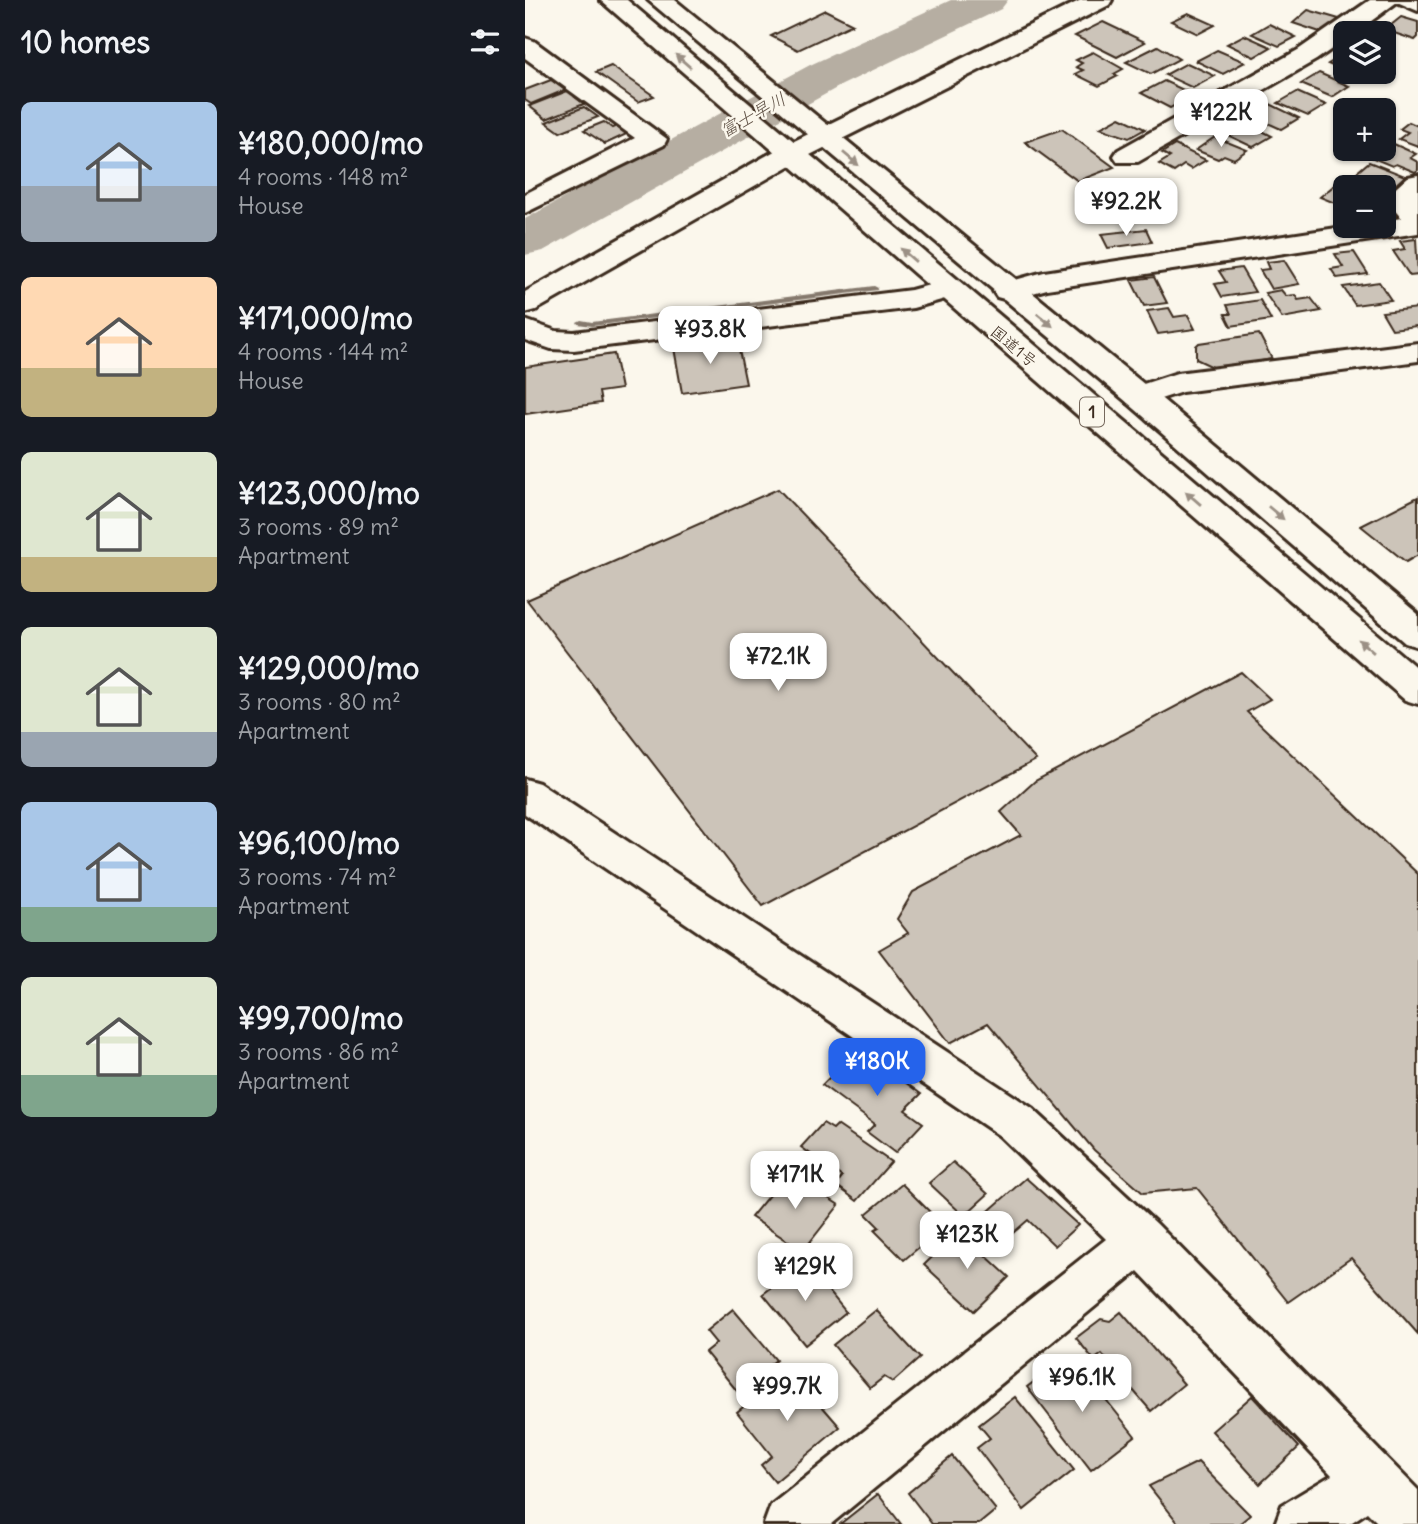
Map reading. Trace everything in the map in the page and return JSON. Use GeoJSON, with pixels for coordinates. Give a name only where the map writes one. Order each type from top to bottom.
{"type":"FeatureCollection","features":[{"type":"Feature","properties":{"kind":"main road","name":"国道1号"},"geometry":{"type":"LineString","coordinates":[[612,0],[1418,691]]}},
{"type":"Feature","properties":{"kind":"main road","name":"1"},"geometry":{"type":"LineString","coordinates":[[660,0],[798,117],[1139,396],[1418,634]]}},
{"type":"Feature","properties":{"kind":"main road"},"geometry":{"type":"LineString","coordinates":[[525,304],[790,154],[1100,0]]}},
{"type":"Feature","properties":{"kind":"main road"},"geometry":{"type":"LineString","coordinates":[[1128,156],[1307,55],[1386,0]]}},
{"type":"Feature","properties":{"kind":"main road"},"geometry":{"type":"LineString","coordinates":[[1406,0],[1418,4]]}},
{"type":"Feature","properties":{"kind":"main road"},"geometry":{"type":"LineString","coordinates":[[525,205],[654,139],[527,51]]}},
{"type":"Feature","properties":{"kind":"main road"},"geometry":{"type":"LineString","coordinates":[[1418,183],[1402,195],[1404,204],[1418,217]]}},
{"type":"Feature","properties":{"kind":"main road"},"geometry":{"type":"LineString","coordinates":[[1008,290],[1044,281],[1418,224]]}},
{"type":"Feature","properties":{"kind":"main road"},"geometry":{"type":"LineString","coordinates":[[525,329],[551,340],[574,341],[913,299],[947,289]]}},
{"type":"Feature","properties":{"kind":"main road"},"geometry":{"type":"LineString","coordinates":[[1139,396],[1177,383],[1418,352]]}},
{"type":"Feature","properties":{"kind":"main road"},"geometry":{"type":"LineString","coordinates":[[525,794],[1016,1122],[1140,1240],[1415,1524]]}},
{"type":"Feature","properties":{"kind":"main road"},"geometry":{"type":"LineString","coordinates":[[790,1524],[1140,1240]]}},
{"type":"Feature","properties":{"kind":"main road"},"geometry":{"type":"LineString","coordinates":[[1301,1524],[1372,1479]]}},
{"type":"Feature","properties":{"kind":"building"},"geometry":{"type":"Polygon","coordinates":[[[825,10],[853,24],[798,50],[771,36],[825,10]]]}},
{"type":"Feature","properties":{"kind":"building"},"geometry":{"type":"Polygon","coordinates":[[[1308,10],[1339,19],[1333,21],[1323,33],[1293,23],[1308,10]]]}},
{"type":"Feature","properties":{"kind":"building"},"geometry":{"type":"Polygon","coordinates":[[[1188,13],[1215,25],[1198,34],[1171,21],[1188,13]]]}},
{"type":"Feature","properties":{"kind":"building"},"geometry":{"type":"Polygon","coordinates":[[[1401,17],[1418,22],[1418,37],[1415,40],[1396,34],[1396,21],[1401,17]]]}},
{"type":"Feature","properties":{"kind":"building"},"geometry":{"type":"Polygon","coordinates":[[[1103,22],[1145,42],[1117,57],[1075,36],[1103,22]]]}},
{"type":"Feature","properties":{"kind":"building"},"geometry":{"type":"Polygon","coordinates":[[[1269,24],[1296,37],[1279,46],[1252,34],[1269,24]]]}},
{"type":"Feature","properties":{"kind":"building"},"geometry":{"type":"Polygon","coordinates":[[[1244,35],[1271,47],[1254,57],[1227,44],[1244,35]]]}},
{"type":"Feature","properties":{"kind":"building"},"geometry":{"type":"Polygon","coordinates":[[[1158,46],[1179,59],[1151,74],[1126,62],[1158,46]]]}},
{"type":"Feature","properties":{"kind":"building"},"geometry":{"type":"Polygon","coordinates":[[[1217,50],[1245,62],[1223,74],[1196,61],[1217,50]]]}},
{"type":"Feature","properties":{"kind":"building"},"geometry":{"type":"Polygon","coordinates":[[[1093,52],[1123,69],[1114,74],[1118,76],[1099,86],[1075,74],[1083,70],[1076,67],[1082,63],[1076,60],[1093,52]]]}},
{"type":"Feature","properties":{"kind":"building"},"geometry":{"type":"Polygon","coordinates":[[[1187,63],[1215,76],[1193,88],[1165,75],[1187,63]]]}},
{"type":"Feature","properties":{"kind":"building"},"geometry":{"type":"Polygon","coordinates":[[[611,66],[654,96],[638,102],[596,72],[611,66]]]}},
{"type":"Feature","properties":{"kind":"building"},"geometry":{"type":"Polygon","coordinates":[[[1319,73],[1333,79],[1333,84],[1349,86],[1332,97],[1301,84],[1319,73]]]}},
{"type":"Feature","properties":{"kind":"building"},"geometry":{"type":"Polygon","coordinates":[[[551,80],[565,90],[531,104],[525,100],[525,90],[551,80]]]}},
{"type":"Feature","properties":{"kind":"building"},"geometry":{"type":"Polygon","coordinates":[[[1164,81],[1188,92],[1178,98],[1184,100],[1170,108],[1141,93],[1164,81]]]}},
{"type":"Feature","properties":{"kind":"building"},"geometry":{"type":"Polygon","coordinates":[[[575,88],[583,94],[575,97],[584,104],[546,119],[529,106],[575,88]]]}},
{"type":"Feature","properties":{"kind":"building"},"geometry":{"type":"Polygon","coordinates":[[[1297,92],[1326,105],[1308,116],[1278,103],[1297,92]]]}},
{"type":"Feature","properties":{"kind":"building"},"geometry":{"type":"Polygon","coordinates":[[[1270,104],[1299,118],[1281,129],[1250,115],[1270,104]]]}},
{"type":"Feature","properties":{"kind":"building"},"geometry":{"type":"Polygon","coordinates":[[[584,107],[598,117],[560,132],[546,122],[584,107]]]}},
{"type":"Feature","properties":{"kind":"building"},"geometry":{"type":"Polygon","coordinates":[[[1120,117],[1145,129],[1129,138],[1100,128],[1120,117]]]}},
{"type":"Feature","properties":{"kind":"building"},"geometry":{"type":"Polygon","coordinates":[[[1243,121],[1272,136],[1253,147],[1223,133],[1243,121]]]}},
{"type":"Feature","properties":{"kind":"building"},"geometry":{"type":"Polygon","coordinates":[[[604,122],[612,128],[619,125],[631,132],[605,144],[584,130],[604,122]]]}},
{"type":"Feature","properties":{"kind":"building"},"geometry":{"type":"Polygon","coordinates":[[[1409,122],[1418,126],[1418,146],[1399,139],[1408,132],[1400,129],[1409,122]]]}},
{"type":"Feature","properties":{"kind":"building"},"geometry":{"type":"Polygon","coordinates":[[[1062,129],[1114,167],[1078,181],[1025,142],[1062,129]]]}},
{"type":"Feature","properties":{"kind":"building"},"geometry":{"type":"Polygon","coordinates":[[[1215,137],[1247,150],[1234,159],[1224,155],[1218,159],[1196,150],[1215,137]]]}},
{"type":"Feature","properties":{"kind":"building"},"geometry":{"type":"Polygon","coordinates":[[[1175,145],[1206,160],[1191,169],[1184,165],[1174,172],[1159,164],[1170,157],[1162,153],[1175,145]]]}},
{"type":"Feature","properties":{"kind":"building"},"geometry":{"type":"Polygon","coordinates":[[[1396,145],[1416,154],[1410,158],[1418,162],[1418,170],[1415,172],[1396,164],[1392,166],[1380,161],[1396,161],[1396,145]]]}},
{"type":"Feature","properties":{"kind":"building"},"geometry":{"type":"Polygon","coordinates":[[[1369,162],[1405,176],[1396,184],[1396,175],[1356,173],[1369,162]]]}},
{"type":"Feature","properties":{"kind":"building"},"geometry":{"type":"Polygon","coordinates":[[[1333,186],[1333,202],[1320,197],[1333,186]]]}},
{"type":"Feature","properties":{"kind":"building"},"geometry":{"type":"Polygon","coordinates":[[[1146,229],[1152,242],[1108,248],[1101,234],[1146,229]]]}},
{"type":"Feature","properties":{"kind":"building"},"geometry":{"type":"Polygon","coordinates":[[[1416,239],[1418,275],[1410,276],[1393,251],[1405,249],[1400,241],[1416,239]]]}},
{"type":"Feature","properties":{"kind":"building"},"geometry":{"type":"Polygon","coordinates":[[[1354,252],[1368,274],[1337,278],[1331,269],[1343,267],[1335,254],[1354,252]]]}},
{"type":"Feature","properties":{"kind":"building"},"geometry":{"type":"Polygon","coordinates":[[[1284,260],[1299,284],[1271,289],[1260,270],[1269,269],[1266,262],[1284,260]]]}},
{"type":"Feature","properties":{"kind":"building"},"geometry":{"type":"Polygon","coordinates":[[[1241,268],[1255,292],[1222,297],[1215,284],[1226,282],[1219,271],[1241,268]]]}},
{"type":"Feature","properties":{"kind":"building"},"geometry":{"type":"Polygon","coordinates":[[[1154,277],[1167,303],[1144,306],[1131,280],[1154,277]]]}},
{"type":"Feature","properties":{"kind":"building"},"geometry":{"type":"Polygon","coordinates":[[[1379,282],[1391,300],[1355,305],[1343,287],[1379,282]]]}},
{"type":"Feature","properties":{"kind":"building"},"geometry":{"type":"Polygon","coordinates":[[[1281,290],[1286,296],[1295,295],[1298,300],[1311,298],[1321,311],[1282,318],[1265,293],[1281,290]]]}},
{"type":"Feature","properties":{"kind":"building"},"geometry":{"type":"Polygon","coordinates":[[[1260,300],[1271,320],[1231,326],[1225,314],[1231,314],[1227,305],[1260,300]]]}},
{"type":"Feature","properties":{"kind":"building"},"geometry":{"type":"Polygon","coordinates":[[[1169,308],[1174,317],[1188,315],[1195,329],[1158,334],[1147,311],[1169,308]]]}},
{"type":"Feature","properties":{"kind":"building"},"geometry":{"type":"Polygon","coordinates":[[[1418,308],[1418,329],[1416,326],[1392,329],[1382,312],[1418,308]]]}},
{"type":"Feature","properties":{"kind":"building"},"geometry":{"type":"Polygon","coordinates":[[[1259,334],[1272,359],[1217,369],[1196,359],[1196,346],[1199,343],[1259,334]]]}},
{"type":"Feature","properties":{"kind":"building"},"geometry":{"type":"Polygon","coordinates":[[[737,340],[746,384],[682,393],[674,348],[737,340]]]}},
{"type":"Feature","properties":{"kind":"building"},"geometry":{"type":"Polygon","coordinates":[[[614,354],[621,389],[599,392],[601,403],[525,414],[525,367],[614,354]]]}},
{"type":"Feature","properties":{"kind":"building"},"geometry":{"type":"Polygon","coordinates":[[[778,489],[1036,760],[763,906],[527,600],[778,489]]]}},
{"type":"Feature","properties":{"kind":"building"},"geometry":{"type":"Polygon","coordinates":[[[1418,497],[1418,555],[1406,562],[1361,526],[1418,497]]]}},
{"type":"Feature","properties":{"kind":"building"},"geometry":{"type":"Polygon","coordinates":[[[1241,672],[1270,699],[1247,712],[1418,874],[1418,1334],[1351,1258],[1288,1302],[1197,1188],[1143,1193],[1094,1150],[988,1023],[950,1043],[879,950],[908,933],[897,919],[913,892],[1021,835],[1001,812],[1035,781],[1241,672]]]}},
{"type":"Feature","properties":{"kind":"building"},"geometry":{"type":"Polygon","coordinates":[[[859,1048],[921,1094],[905,1110],[923,1123],[895,1153],[867,1132],[875,1124],[822,1085],[859,1048]]]}},
{"type":"Feature","properties":{"kind":"building"},"geometry":{"type":"Polygon","coordinates":[[[823,1123],[833,1129],[837,1125],[891,1162],[857,1201],[836,1185],[842,1177],[801,1147],[823,1123]]]}},
{"type":"Feature","properties":{"kind":"building"},"geometry":{"type":"Polygon","coordinates":[[[953,1162],[988,1194],[964,1216],[929,1183],[953,1162]]]}},
{"type":"Feature","properties":{"kind":"building"},"geometry":{"type":"Polygon","coordinates":[[[788,1172],[839,1205],[803,1251],[751,1217],[788,1172]]]}},
{"type":"Feature","properties":{"kind":"building"},"geometry":{"type":"Polygon","coordinates":[[[1026,1178],[1078,1225],[1055,1246],[1028,1220],[1005,1240],[982,1217],[1026,1178]]]}},
{"type":"Feature","properties":{"kind":"building"},"geometry":{"type":"Polygon","coordinates":[[[902,1184],[944,1226],[904,1260],[874,1230],[879,1227],[866,1214],[902,1184]]]}},
{"type":"Feature","properties":{"kind":"building"},"geometry":{"type":"Polygon","coordinates":[[[959,1231],[1009,1277],[974,1311],[924,1265],[959,1231]]]}},
{"type":"Feature","properties":{"kind":"building"},"geometry":{"type":"Polygon","coordinates":[[[805,1262],[846,1312],[805,1345],[763,1294],[805,1262]]]}},
{"type":"Feature","properties":{"kind":"building"},"geometry":{"type":"Polygon","coordinates":[[[733,1309],[776,1360],[737,1391],[705,1352],[716,1343],[706,1331],[733,1309]]]}},
{"type":"Feature","properties":{"kind":"building"},"geometry":{"type":"Polygon","coordinates":[[[876,1310],[920,1358],[893,1382],[884,1377],[870,1388],[833,1345],[876,1310]]]}},
{"type":"Feature","properties":{"kind":"building"},"geometry":{"type":"Polygon","coordinates":[[[1121,1312],[1184,1384],[1151,1411],[1102,1354],[1094,1360],[1076,1338],[1101,1319],[1110,1321],[1121,1312]]]}},
{"type":"Feature","properties":{"kind":"building"},"geometry":{"type":"Polygon","coordinates":[[[1056,1365],[1066,1377],[1080,1367],[1135,1436],[1091,1470],[1027,1387],[1056,1365]]]}},
{"type":"Feature","properties":{"kind":"building"},"geometry":{"type":"Polygon","coordinates":[[[790,1369],[840,1427],[775,1482],[761,1465],[772,1456],[737,1412],[790,1369]]]}},
{"type":"Feature","properties":{"kind":"building"},"geometry":{"type":"Polygon","coordinates":[[[1252,1396],[1299,1447],[1260,1484],[1212,1431],[1252,1396]]]}},
{"type":"Feature","properties":{"kind":"building"},"geometry":{"type":"Polygon","coordinates":[[[1015,1397],[1074,1470],[1024,1510],[977,1448],[990,1438],[979,1425],[1015,1397]]]}},
{"type":"Feature","properties":{"kind":"building"},"geometry":{"type":"Polygon","coordinates":[[[952,1456],[996,1510],[979,1524],[932,1524],[908,1493],[952,1456]]]}},
{"type":"Feature","properties":{"kind":"building"},"geometry":{"type":"Polygon","coordinates":[[[1198,1462],[1250,1515],[1239,1524],[1179,1524],[1149,1486],[1198,1462]]]}},
{"type":"Feature","properties":{"kind":"building"},"geometry":{"type":"Polygon","coordinates":[[[878,1494],[901,1524],[840,1524],[878,1494]]]}},
{"type":"Feature","properties":{"kind":"waterway","name":"富士早川"},"geometry":{"type":"LineString","coordinates":[[525,240],[826,75],[986,0]]}},
{"type":"Feature","properties":{"kind":"waterway"},"geometry":{"type":"LineString","coordinates":[[581,322],[592,324],[874,288]]}}]}
